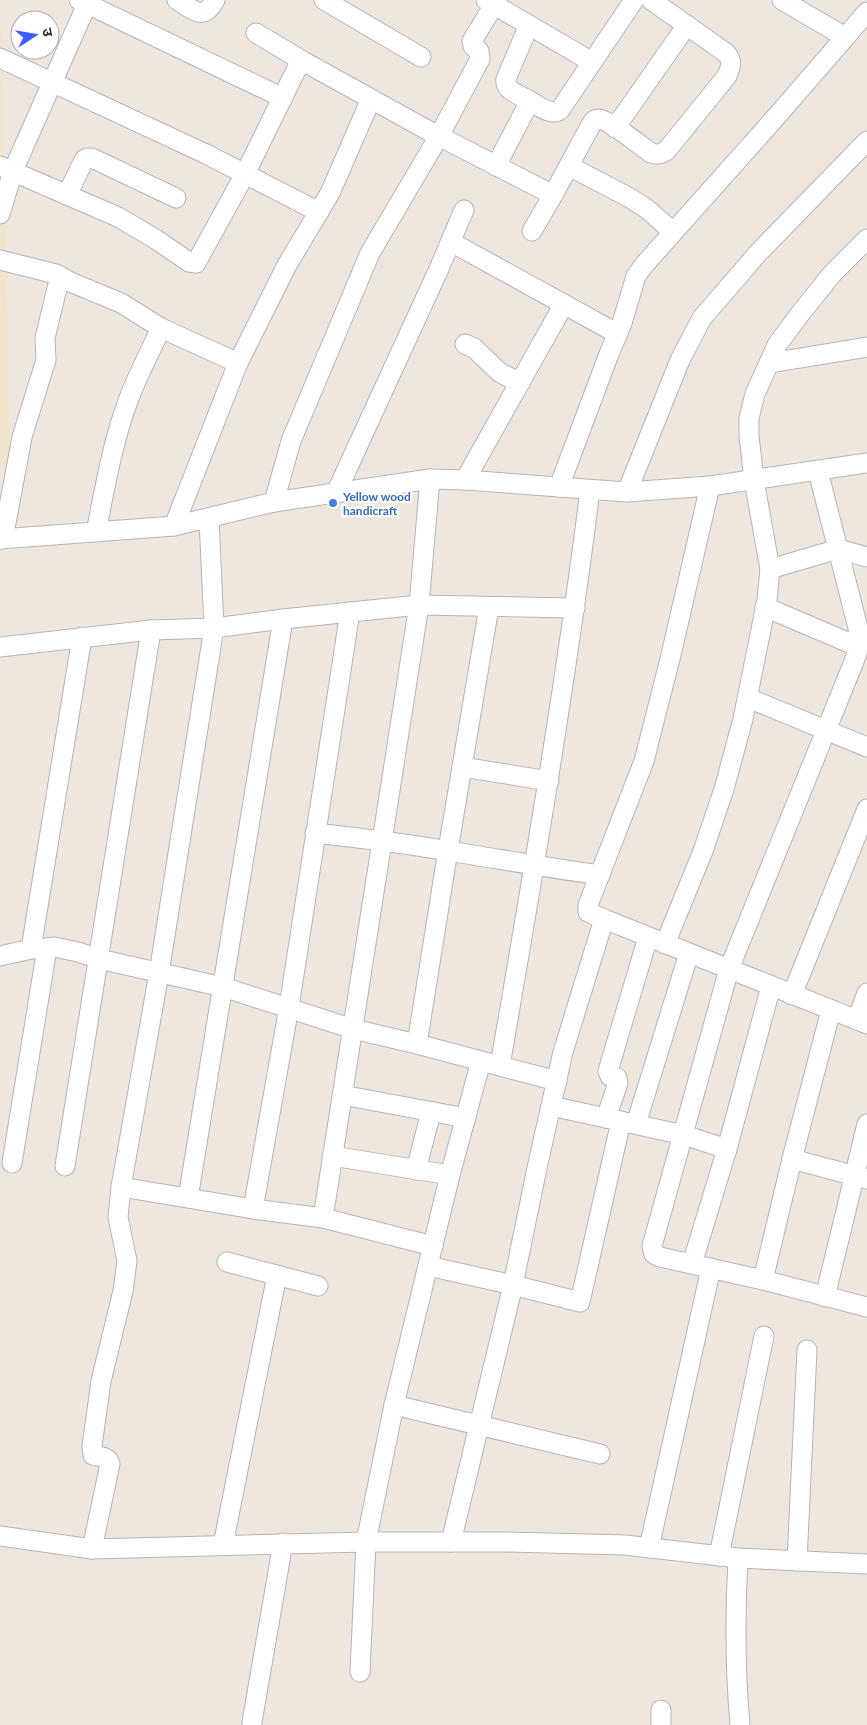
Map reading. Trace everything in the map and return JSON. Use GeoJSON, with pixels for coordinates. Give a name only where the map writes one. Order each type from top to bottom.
{"type":"FeatureCollection","features":[{"type":"Feature","properties":{"kind":"street"},"geometry":{"type":"LineString","coordinates":[[177,0],[202,13],[210,9],[215,0]]}},
{"type":"Feature","properties":{"kind":"street"},"geometry":{"type":"LineString","coordinates":[[324,0],[421,57]]}},
{"type":"Feature","properties":{"kind":"street"},"geometry":{"type":"LineString","coordinates":[[529,26],[505,83],[509,89],[530,101],[550,112],[556,112],[634,0]]}},
{"type":"Feature","properties":{"kind":"street"},"geometry":{"type":"LineString","coordinates":[[532,231],[595,120],[599,119],[615,128],[651,154],[662,154],[726,76],[731,66],[731,59],[726,53],[650,0]]}},
{"type":"Feature","properties":{"kind":"street"},"geometry":{"type":"LineString","coordinates":[[782,0],[845,37]]}},
{"type":"Feature","properties":{"kind":"street"},"geometry":{"type":"LineString","coordinates":[[0,214],[6,168],[53,82],[83,2],[283,98]]}},
{"type":"Feature","properties":{"kind":"street"},"geometry":{"type":"LineString","coordinates":[[274,502],[291,441],[370,253],[439,136],[480,58],[480,51],[473,46],[472,41],[492,2],[529,26],[592,62]]}},
{"type":"Feature","properties":{"kind":"street"},"geometry":{"type":"LineString","coordinates":[[559,487],[618,334],[636,276],[867,12]]}},
{"type":"Feature","properties":{"kind":"street"},"geometry":{"type":"LineString","coordinates":[[615,128],[687,26]]}},
{"type":"Feature","properties":{"kind":"street"},"geometry":{"type":"LineString","coordinates":[[256,33],[439,136],[554,195]]}},
{"type":"Feature","properties":{"kind":"street"},"geometry":{"type":"LineString","coordinates":[[0,58],[206,154],[319,212]]}},
{"type":"Feature","properties":{"kind":"street"},"geometry":{"type":"LineString","coordinates":[[6,168],[118,217],[189,262],[196,262],[245,174],[301,60]]}},
{"type":"Feature","properties":{"kind":"street"},"geometry":{"type":"LineString","coordinates":[[174,526],[238,363],[287,265],[319,212],[339,173],[371,99]]}},
{"type":"Feature","properties":{"kind":"street"},"geometry":{"type":"LineString","coordinates":[[496,166],[530,101]]}},
{"type":"Feature","properties":{"kind":"street"},"geometry":{"type":"LineString","coordinates":[[627,492],[680,360],[702,318],[759,252],[867,141]]}},
{"type":"Feature","properties":{"kind":"street"},"geometry":{"type":"LineString","coordinates":[[67,194],[84,160],[92,158],[176,198]]}},
{"type":"Feature","properties":{"kind":"street"},"geometry":{"type":"LineString","coordinates":[[569,166],[630,198],[647,209],[674,232]]}},
{"type":"Feature","properties":{"kind":"street"},"geometry":{"type":"LineString","coordinates":[[336,493],[464,210]]}},
{"type":"Feature","properties":{"kind":"street"},"geometry":{"type":"LineString","coordinates":[[665,944],[703,852],[724,789],[748,698],[766,607],[770,569],[754,480],[748,436],[748,418],[755,394],[777,345],[800,314],[867,239]]}},
{"type":"Feature","properties":{"kind":"street"},"geometry":{"type":"LineString","coordinates":[[450,242],[618,334]]}},
{"type":"Feature","properties":{"kind":"street"},"geometry":{"type":"LineString","coordinates":[[845,262],[867,258]]}},
{"type":"Feature","properties":{"kind":"street"},"geometry":{"type":"LineString","coordinates":[[0,260],[52,272],[68,281],[122,303],[161,328],[238,363]]}},
{"type":"Feature","properties":{"kind":"street"},"geometry":{"type":"LineString","coordinates":[[60,276],[45,338],[46,360],[22,437],[1,539],[174,526],[274,502],[430,480],[465,480],[627,492],[710,486],[867,463]]}},
{"type":"Feature","properties":{"kind":"street"},"geometry":{"type":"LineString","coordinates":[[465,480],[564,304]]}},
{"type":"Feature","properties":{"kind":"street"},"geometry":{"type":"LineString","coordinates":[[96,532],[108,467],[120,423],[128,400],[161,328]]}},
{"type":"Feature","properties":{"kind":"street"},"geometry":{"type":"LineString","coordinates":[[465,344],[474,348],[492,366],[520,383]]}},
{"type":"Feature","properties":{"kind":"street"},"geometry":{"type":"LineString","coordinates":[[770,362],[867,347]]}},
{"type":"Feature","properties":{"kind":"street"},"geometry":{"type":"LineString","coordinates":[[818,470],[858,628],[860,667],[827,731],[730,969],[652,1246],[654,1254],[660,1257],[764,1280],[867,1307]]}},
{"type":"Feature","properties":{"kind":"street"},"geometry":{"type":"LineString","coordinates":[[323,1218],[418,605],[430,480]]}},
{"type":"Feature","properties":{"kind":"street"},"geometry":{"type":"LineString","coordinates":[[710,486],[644,761],[587,909],[588,912],[604,919],[862,1022],[867,993]]}},
{"type":"Feature","properties":{"kind":"street"},"geometry":{"type":"LineString","coordinates":[[500,1066],[549,781],[575,608],[590,490]]}},
{"type":"Feature","properties":{"kind":"street"},"geometry":{"type":"LineString","coordinates":[[92,1549],[110,1464],[107,1458],[93,1455],[92,1446],[101,1381],[123,1291],[127,1261],[118,1217],[121,1186],[159,972],[214,628],[209,518]]}},
{"type":"Feature","properties":{"kind":"street"},"geometry":{"type":"LineString","coordinates":[[770,569],[838,549],[867,556]]}},
{"type":"Feature","properties":{"kind":"street"},"geometry":{"type":"LineString","coordinates":[[0,647],[151,630],[214,628],[418,605],[575,608]]}},
{"type":"Feature","properties":{"kind":"street"},"geometry":{"type":"LineString","coordinates":[[417,1044],[489,607]]}},
{"type":"Feature","properties":{"kind":"street"},"geometry":{"type":"LineString","coordinates":[[766,607],[859,647]]}},
{"type":"Feature","properties":{"kind":"street"},"geometry":{"type":"LineString","coordinates":[[253,1208],[289,1007],[350,612]]}},
{"type":"Feature","properties":{"kind":"street"},"geometry":{"type":"LineString","coordinates":[[188,1198],[283,619]]}},
{"type":"Feature","properties":{"kind":"street"},"geometry":{"type":"LineString","coordinates":[[65,1166],[151,630]]}},
{"type":"Feature","properties":{"kind":"street"},"geometry":{"type":"LineString","coordinates":[[12,1162],[39,948],[82,637]]}},
{"type":"Feature","properties":{"kind":"street"},"geometry":{"type":"LineString","coordinates":[[748,698],[867,747]]}},
{"type":"Feature","properties":{"kind":"street"},"geometry":{"type":"LineString","coordinates":[[462,767],[549,781]]}},
{"type":"Feature","properties":{"kind":"street"},"geometry":{"type":"LineString","coordinates":[[792,994],[867,809]]}},
{"type":"Feature","properties":{"kind":"street"},"geometry":{"type":"LineString","coordinates":[[316,833],[382,840],[534,866],[600,875]]}},
{"type":"Feature","properties":{"kind":"street"},"geometry":{"type":"LineString","coordinates":[[451,1542],[513,1285],[563,1052],[604,919]]}},
{"type":"Feature","properties":{"kind":"street"},"geometry":{"type":"LineString","coordinates":[[621,1121],[617,1078],[610,1076],[608,1071],[648,936]]}},
{"type":"Feature","properties":{"kind":"street"},"geometry":{"type":"LineString","coordinates":[[0,956],[54,947],[78,952],[98,959],[223,987],[353,1029],[557,1081]]}},
{"type":"Feature","properties":{"kind":"street"},"geometry":{"type":"LineString","coordinates":[[428,1266],[580,1302],[621,1121],[689,953]]}},
{"type":"Feature","properties":{"kind":"street"},"geometry":{"type":"LineString","coordinates":[[692,1264],[728,1149],[771,986]]}},
{"type":"Feature","properties":{"kind":"street"},"geometry":{"type":"LineString","coordinates":[[764,1280],[792,1158],[831,1010]]}},
{"type":"Feature","properties":{"kind":"street"},"geometry":{"type":"LineString","coordinates":[[360,1672],[366,1542],[394,1405],[432,1246],[481,1061]]}},
{"type":"Feature","properties":{"kind":"street"},"geometry":{"type":"LineString","coordinates":[[342,1095],[466,1118]]}},
{"type":"Feature","properties":{"kind":"street"},"geometry":{"type":"LineString","coordinates":[[551,1106],[684,1135],[728,1149]]}},
{"type":"Feature","properties":{"kind":"street"},"geometry":{"type":"LineString","coordinates":[[416,1170],[431,1112]]}},
{"type":"Feature","properties":{"kind":"street"},"geometry":{"type":"LineString","coordinates":[[826,1297],[860,1177],[867,1124]]}},
{"type":"Feature","properties":{"kind":"street"},"geometry":{"type":"LineString","coordinates":[[332,1156],[450,1175]]}},
{"type":"Feature","properties":{"kind":"street"},"geometry":{"type":"LineString","coordinates":[[792,1158],[860,1177]]}},
{"type":"Feature","properties":{"kind":"street"},"geometry":{"type":"LineString","coordinates":[[121,1186],[323,1218],[432,1246]]}},
{"type":"Feature","properties":{"kind":"street"},"geometry":{"type":"LineString","coordinates":[[227,1262],[318,1286]]}},
{"type":"Feature","properties":{"kind":"street"},"geometry":{"type":"LineString","coordinates":[[649,1548],[711,1268]]}},
{"type":"Feature","properties":{"kind":"street"},"geometry":{"type":"LineString","coordinates":[[223,1545],[277,1275]]}},
{"type":"Feature","properties":{"kind":"street"},"geometry":{"type":"LineString","coordinates":[[719,1556],[764,1336]]}},
{"type":"Feature","properties":{"kind":"street"},"geometry":{"type":"LineString","coordinates":[[797,1561],[807,1350]]}},
{"type":"Feature","properties":{"kind":"street"},"geometry":{"type":"LineString","coordinates":[[394,1405],[600,1454]]}},
{"type":"Feature","properties":{"kind":"street"},"geometry":{"type":"LineString","coordinates":[[0,1536],[92,1549],[366,1542],[625,1545],[738,1558],[867,1564]]}},
{"type":"Feature","properties":{"kind":"street"},"geometry":{"type":"LineString","coordinates":[[252,1722],[283,1544]]}},
{"type":"Feature","properties":{"kind":"street"},"geometry":{"type":"LineString","coordinates":[[738,1558],[736,1650],[740,1725]]}},
{"type":"Feature","properties":{"kind":"shaded area"},"geometry":{"type":"Polygon","coordinates":[[[0,31],[2,31],[10,467],[0,465],[0,31]]]}},
{"type":"Feature","properties":{"kind":"place","name":"Yellow wood handicraft"},"geometry":{"type":"Point","coordinates":[333,503]}}]}
